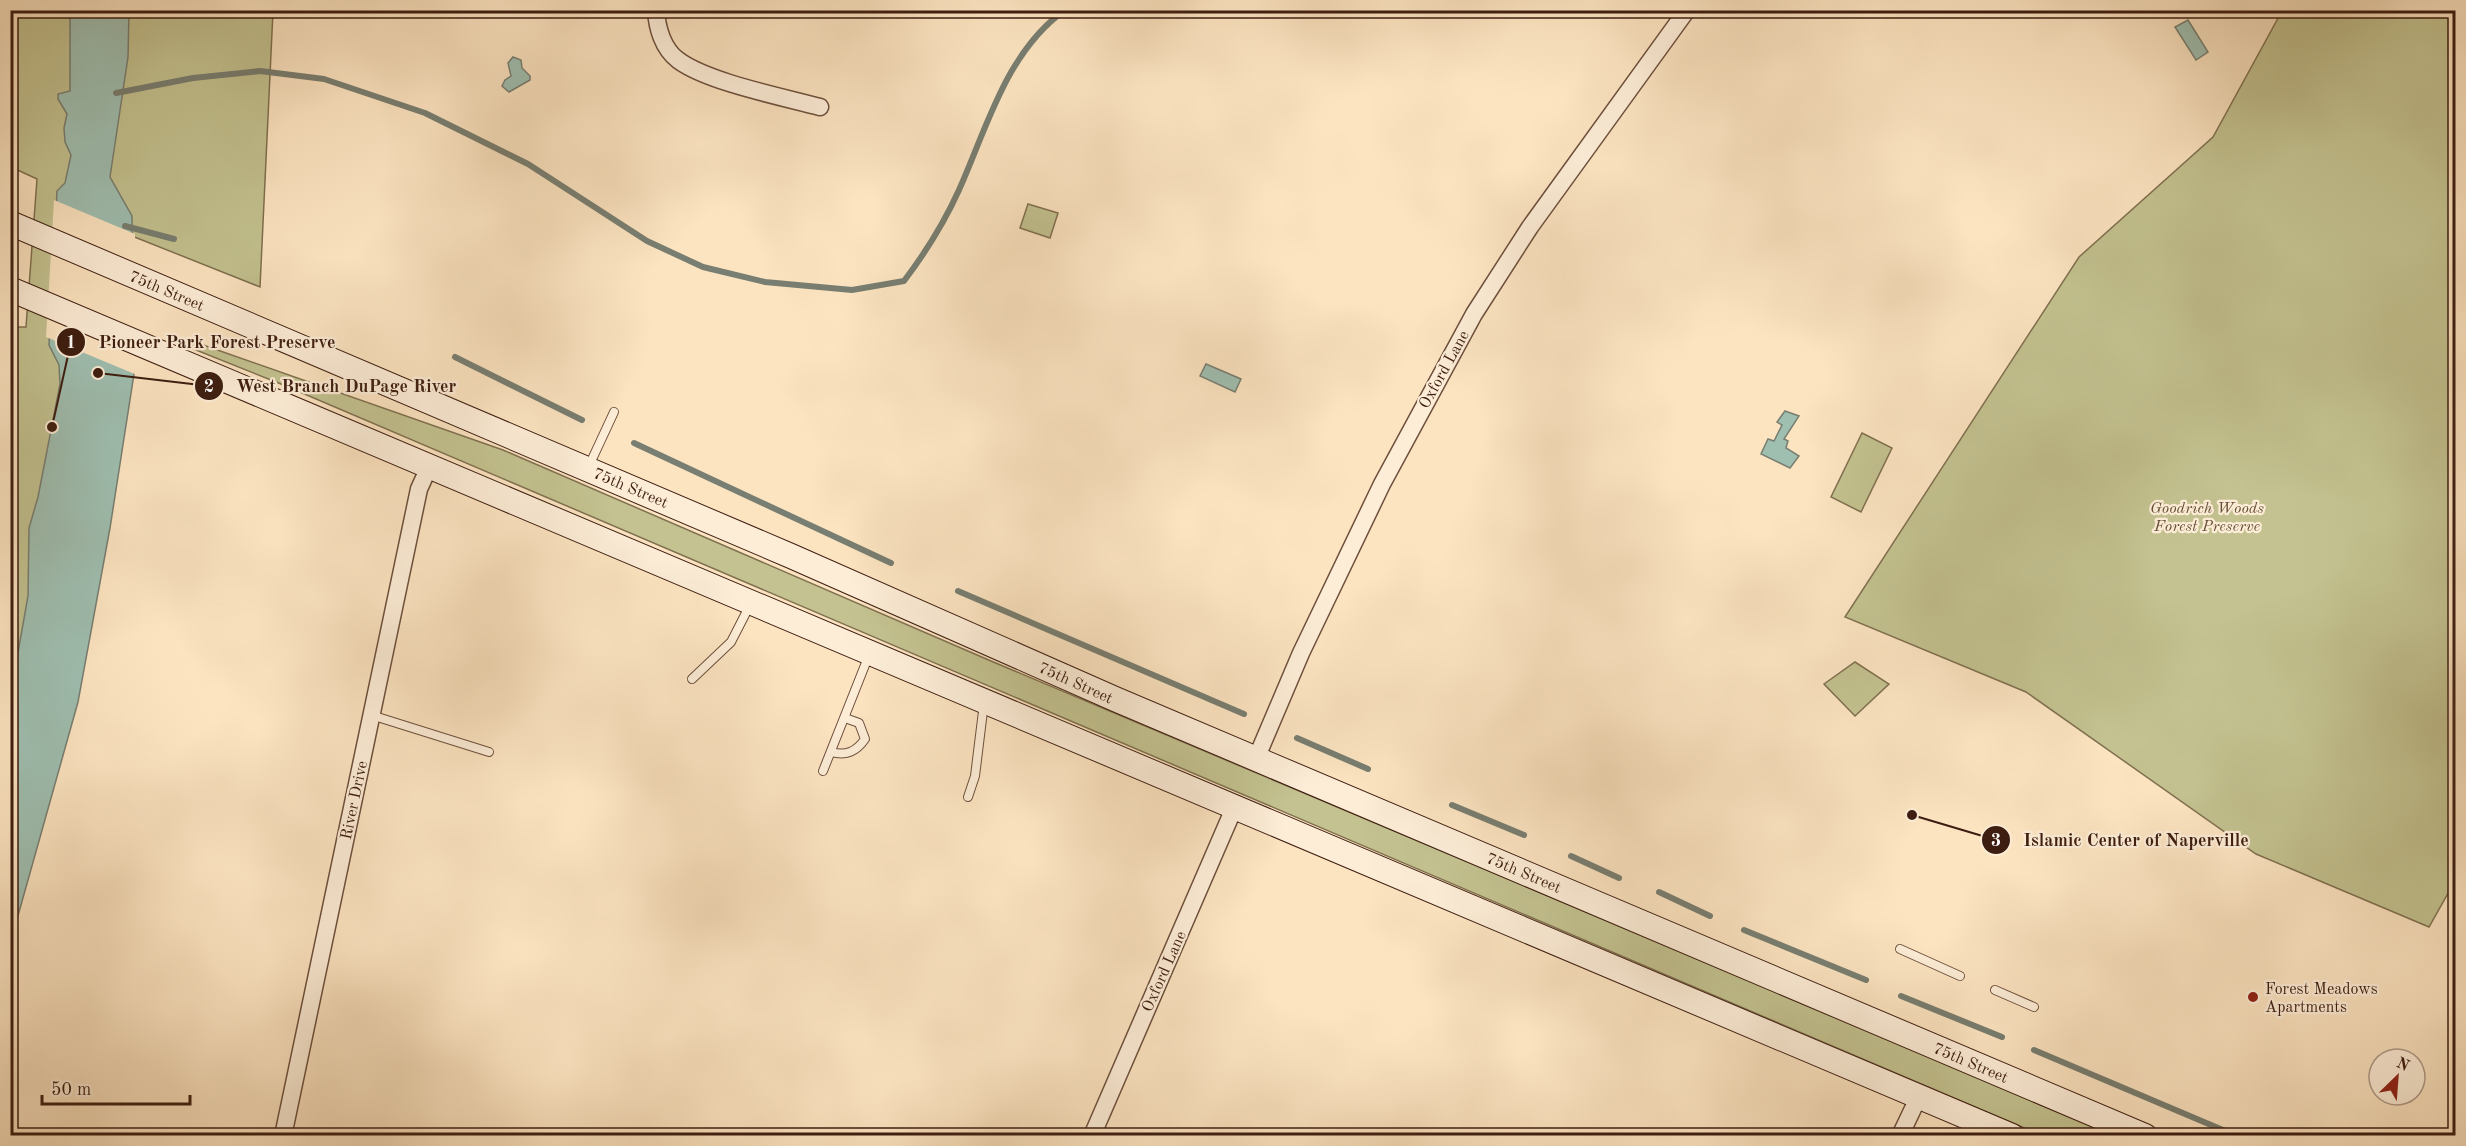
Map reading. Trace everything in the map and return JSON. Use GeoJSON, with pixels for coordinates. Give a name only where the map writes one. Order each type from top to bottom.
{"type":"FeatureCollection","features":[{"type":"Feature","properties":{"kind":"main road","name":"75th Street"},"geometry":{"type":"LineString","coordinates":[[20,227],[588,468],[1256,759],[2145,1136]]}},
{"type":"Feature","properties":{"kind":"main road"},"geometry":{"type":"LineString","coordinates":[[16,298],[155,350],[2012,1136]]}},
{"type":"Feature","properties":{"kind":"street"},"geometry":{"type":"LineString","coordinates":[[656,10],[661,37],[676,60],[704,74],[820,107]]}},
{"type":"Feature","properties":{"kind":"street","name":"Oxford Lane"},"geometry":{"type":"LineString","coordinates":[[1256,759],[1301,653],[1382,484],[1474,314],[1530,227],[1687,10]]}},
{"type":"Feature","properties":{"kind":"street","name":"River Drive"},"geometry":{"type":"LineString","coordinates":[[283,1136],[419,489],[429,467]]}},
{"type":"Feature","properties":{"kind":"street","name":"Oxford Lane"},"geometry":{"type":"LineString","coordinates":[[1092,1136],[1235,806]]}},
{"type":"Feature","properties":{"kind":"street"},"geometry":{"type":"LineString","coordinates":[[1900,1136],[1919,1096]]}},
{"type":"Feature","properties":{"kind":"lane"},"geometry":{"type":"LineString","coordinates":[[588,468],[614,412]]}},
{"type":"Feature","properties":{"kind":"lane"},"geometry":{"type":"LineString","coordinates":[[692,679],[731,642],[752,602]]}},
{"type":"Feature","properties":{"kind":"lane"},"geometry":{"type":"LineString","coordinates":[[824,771],[870,652]]}},
{"type":"Feature","properties":{"kind":"lane"},"geometry":{"type":"LineString","coordinates":[[968,797],[975,776],[984,700]]}},
{"type":"Feature","properties":{"kind":"lane"},"geometry":{"type":"LineString","coordinates":[[371,715],[489,752]]}},
{"type":"Feature","properties":{"kind":"lane"},"geometry":{"type":"LineString","coordinates":[[831,752],[843,755],[858,749],[865,739],[859,723],[845,718]]}},
{"type":"Feature","properties":{"kind":"lane"},"geometry":{"type":"LineString","coordinates":[[1900,949],[1960,976]]}},
{"type":"Feature","properties":{"kind":"lane"},"geometry":{"type":"LineString","coordinates":[[1995,990],[2034,1007]]}},
{"type":"Feature","properties":{"kind":"green space"},"geometry":{"type":"Polygon","coordinates":[[[11,11],[273,11],[260,287],[132,236],[11,801],[10,327],[26,327],[37,179],[11,167],[11,11]]]}},
{"type":"Feature","properties":{"kind":"green space","name":"Goodrich Woods Forest Preserve"},"geometry":{"type":"Polygon","coordinates":[[[2282,11],[2455,11],[2456,879],[2429,927],[2256,854],[2026,692],[1845,617],[2079,257],[2213,137],[2282,11]]]}},
{"type":"Feature","properties":{"kind":"green space"},"geometry":{"type":"Polygon","coordinates":[[[1028,204],[1058,213],[1050,238],[1020,228],[1028,204]]]}},
{"type":"Feature","properties":{"kind":"green space"},"geometry":{"type":"Polygon","coordinates":[[[186,339],[503,450],[991,661],[2115,1135],[2041,1135],[281,384],[186,346],[186,339]]]}},
{"type":"Feature","properties":{"kind":"green space"},"geometry":{"type":"Polygon","coordinates":[[[1862,433],[1892,448],[1861,512],[1831,497],[1862,433]]]}},
{"type":"Feature","properties":{"kind":"green space"},"geometry":{"type":"Polygon","coordinates":[[[1855,662],[1889,684],[1855,716],[1824,684],[1855,662]]]}},
{"type":"Feature","properties":{"kind":"shaded area"},"geometry":{"type":"Polygon","coordinates":[[[70,11],[129,11],[128,57],[110,177],[132,216],[134,374],[110,528],[78,702],[12,937],[11,968],[11,692],[28,596],[29,528],[38,497],[60,384],[59,365],[49,345],[57,191],[65,183],[71,155],[65,142],[64,128],[67,114],[58,99],[58,94],[70,91],[70,11]]]}},
{"type":"Feature","properties":{"kind":"shaded area"},"geometry":{"type":"Polygon","coordinates":[[[2188,20],[2208,52],[2196,60],[2175,27],[2188,20]]]}},
{"type":"Feature","properties":{"kind":"shaded area"},"geometry":{"type":"Polygon","coordinates":[[[513,57],[521,60],[522,68],[530,76],[530,80],[509,92],[502,86],[511,76],[508,63],[513,57]]]}},
{"type":"Feature","properties":{"kind":"shaded area"},"geometry":{"type":"Polygon","coordinates":[[[1206,364],[1241,379],[1235,392],[1200,376],[1206,364]]]}},
{"type":"Feature","properties":{"kind":"shaded area"},"geometry":{"type":"Polygon","coordinates":[[[1785,411],[1799,416],[1784,439],[1788,441],[1786,448],[1799,456],[1790,468],[1761,454],[1768,439],[1774,441],[1782,425],[1777,422],[1785,411]]]}},
{"type":"Feature","properties":{"kind":"pier"},"geometry":{"type":"Polygon","coordinates":[[[54,200],[135,234],[137,375],[46,337],[54,200]]]}},
{"type":"Feature","properties":{"kind":"waterway"},"geometry":{"type":"LineString","coordinates":[[116,93],[193,78],[260,71],[324,79],[425,113],[528,164],[647,241],[703,267],[765,282],[852,290],[904,281],[947,214],[1000,92],[1013,69],[1027,47],[1065,10]]}},
{"type":"Feature","properties":{"kind":"waterway"},"geometry":{"type":"LineString","coordinates":[[125,226],[174,239]]}},
{"type":"Feature","properties":{"kind":"waterway"},"geometry":{"type":"LineString","coordinates":[[455,357],[582,420]]}},
{"type":"Feature","properties":{"kind":"waterway"},"geometry":{"type":"LineString","coordinates":[[634,443],[891,563]]}},
{"type":"Feature","properties":{"kind":"waterway"},"geometry":{"type":"LineString","coordinates":[[958,591],[1244,714]]}},
{"type":"Feature","properties":{"kind":"waterway"},"geometry":{"type":"LineString","coordinates":[[1297,738],[1368,769]]}},
{"type":"Feature","properties":{"kind":"waterway"},"geometry":{"type":"LineString","coordinates":[[1452,805],[1524,835]]}},
{"type":"Feature","properties":{"kind":"waterway"},"geometry":{"type":"LineString","coordinates":[[1571,856],[1619,878]]}},
{"type":"Feature","properties":{"kind":"waterway"},"geometry":{"type":"LineString","coordinates":[[1659,892],[1710,916]]}},
{"type":"Feature","properties":{"kind":"waterway"},"geometry":{"type":"LineString","coordinates":[[1744,930],[1866,980]]}},
{"type":"Feature","properties":{"kind":"waterway"},"geometry":{"type":"LineString","coordinates":[[1901,996],[2002,1037]]}},
{"type":"Feature","properties":{"kind":"waterway"},"geometry":{"type":"LineString","coordinates":[[2034,1050],[2237,1136]]}},
{"type":"Feature","properties":{"kind":"place","name":"West Branch DuPage River"},"geometry":{"type":"Point","coordinates":[98,373]}},
{"type":"Feature","properties":{"kind":"place","name":"Pioneer Park Forest Preserve"},"geometry":{"type":"Point","coordinates":[52,427]}},
{"type":"Feature","properties":{"kind":"place","name":"Islamic Center of Naperville"},"geometry":{"type":"Point","coordinates":[1912,815]}},
{"type":"Feature","properties":{"kind":"place","name":"Forest Meadows Apartments"},"geometry":{"type":"Point","coordinates":[2253,997]}}]}
